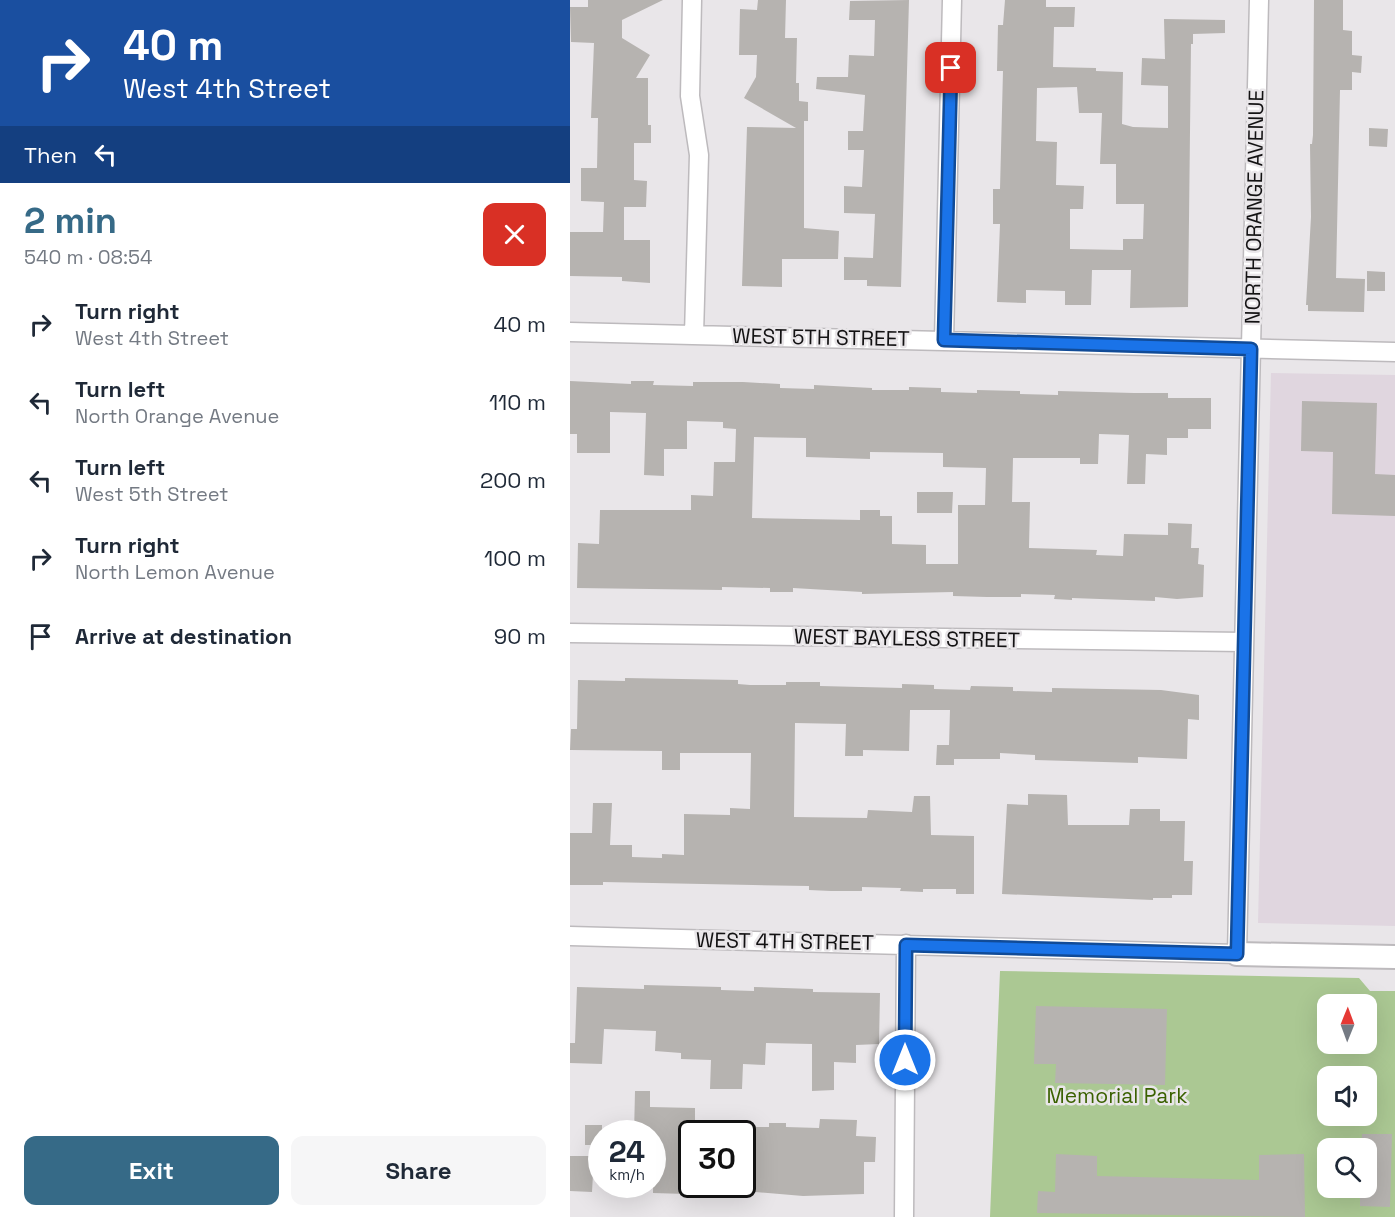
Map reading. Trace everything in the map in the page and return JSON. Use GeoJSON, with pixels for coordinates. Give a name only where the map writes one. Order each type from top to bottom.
{"type":"FeatureCollection","features":[{"type":"Feature","properties":{"kind":"street"},"geometry":{"type":"LineString","coordinates":[[692,0],[690,96],[699,155],[694,335]]}},
{"type":"Feature","properties":{"kind":"street"},"geometry":{"type":"LineString","coordinates":[[944,340],[952,0]]}},
{"type":"Feature","properties":{"kind":"street","name":"NORTH ORANGE AVENUE"},"geometry":{"type":"LineString","coordinates":[[1237,954],[1259,0]]}},
{"type":"Feature","properties":{"kind":"street","name":"WEST 5TH STREET"},"geometry":{"type":"LineString","coordinates":[[570,332],[1395,352]]}},
{"type":"Feature","properties":{"kind":"street","name":"WEST BAYLESS STREET"},"geometry":{"type":"LineString","coordinates":[[570,633],[1244,642]]}},
{"type":"Feature","properties":{"kind":"street","name":"WEST 4TH STREET"},"geometry":{"type":"LineString","coordinates":[[570,936],[1395,957]]}},
{"type":"Feature","properties":{"kind":"street"},"geometry":{"type":"LineString","coordinates":[[904,1217],[906,945]]}},
{"type":"Feature","properties":{"kind":"shaded area"},"geometry":{"type":"Polygon","coordinates":[[[1271,373],[1395,375],[1395,926],[1258,923],[1271,373]]]}},
{"type":"Feature","properties":{"kind":"green space","name":"Memorial Park"},"geometry":{"type":"Polygon","coordinates":[[[1000,971],[1359,978],[1370,991],[1395,991],[1395,1217],[990,1217],[1000,971]]]}},
{"type":"Feature","properties":{"kind":"building"},"geometry":{"type":"Polygon","coordinates":[[[588,0],[663,0],[622,20],[622,38],[650,55],[636,78],[648,78],[648,125],[651,125],[651,143],[634,143],[634,180],[647,181],[646,207],[624,207],[624,240],[650,240],[650,283],[622,281],[622,277],[570,276],[570,232],[603,232],[604,202],[581,201],[581,168],[597,168],[598,118],[591,118],[594,43],[571,42],[570,7],[588,7],[588,0]]]}},
{"type":"Feature","properties":{"kind":"building"},"geometry":{"type":"Polygon","coordinates":[[[758,0],[786,0],[785,38],[797,38],[796,83],[799,83],[799,101],[808,102],[808,121],[804,121],[804,228],[839,231],[838,259],[782,259],[782,287],[742,286],[747,127],[796,128],[744,98],[756,77],[757,55],[739,55],[740,9],[757,10],[758,0]]]}},
{"type":"Feature","properties":{"kind":"building"},"geometry":{"type":"Polygon","coordinates":[[[909,0],[901,287],[867,286],[867,280],[844,280],[844,257],[873,258],[875,214],[844,213],[844,186],[862,187],[864,150],[848,150],[848,131],[863,131],[865,95],[816,89],[817,77],[848,77],[849,55],[874,56],[875,20],[849,20],[850,1],[909,0]]]}},
{"type":"Feature","properties":{"kind":"building"},"geometry":{"type":"Polygon","coordinates":[[[1005,0],[1046,0],[1046,7],[1075,7],[1074,27],[1054,27],[1053,67],[1096,68],[1096,71],[1123,72],[1122,124],[1133,127],[1168,128],[1168,86],[1141,85],[1142,58],[1165,59],[1164,19],[1225,20],[1225,33],[1193,34],[1193,44],[1191,44],[1188,307],[1130,308],[1131,270],[1092,270],[1091,305],[1065,305],[1065,291],[1026,290],[1026,303],[997,302],[1000,224],[993,224],[993,189],[1000,189],[1003,71],[997,71],[998,25],[1003,25],[1005,0]],[[1077,87],[1037,88],[1036,141],[1057,142],[1056,185],[1084,186],[1083,209],[1070,209],[1070,249],[1123,250],[1123,239],[1143,239],[1144,204],[1116,204],[1116,164],[1100,164],[1102,113],[1079,113],[1077,87]]]}},
{"type":"Feature","properties":{"kind":"building"},"geometry":{"type":"Polygon","coordinates":[[[1314,0],[1343,0],[1343,30],[1352,31],[1352,55],[1362,56],[1361,73],[1352,72],[1352,90],[1340,90],[1336,278],[1365,279],[1364,312],[1308,311],[1308,305],[1306,305],[1311,217],[1310,144],[1312,144],[1313,135],[1314,0]]]}},
{"type":"Feature","properties":{"kind":"building"},"geometry":{"type":"Polygon","coordinates":[[[1369,128],[1388,129],[1387,147],[1369,146],[1369,128]]]}},
{"type":"Feature","properties":{"kind":"building"},"geometry":{"type":"Polygon","coordinates":[[[1367,271],[1385,272],[1385,291],[1367,291],[1367,271]]]}},
{"type":"Feature","properties":{"kind":"building"},"geometry":{"type":"Polygon","coordinates":[[[570,381],[631,384],[631,381],[654,381],[653,385],[693,386],[693,382],[743,382],[780,384],[780,388],[814,389],[814,385],[872,388],[872,390],[909,390],[909,387],[941,388],[941,392],[1020,391],[1020,394],[1058,395],[1058,391],[1168,393],[1168,398],[1211,398],[1211,429],[1188,429],[1188,438],[1167,438],[1167,455],[1146,454],[1145,484],[1127,484],[1129,435],[1099,434],[1098,464],[1080,464],[1080,458],[1013,458],[1012,502],[1030,502],[1029,548],[1097,550],[1096,555],[1123,556],[1124,534],[1168,535],[1168,523],[1192,524],[1191,548],[1199,548],[1198,564],[1204,565],[1203,597],[1177,599],[1155,597],[1155,601],[1072,598],[1072,600],[1054,599],[1055,595],[953,596],[953,592],[862,594],[862,592],[793,588],[793,592],[770,592],[770,588],[722,587],[722,590],[577,588],[578,543],[599,544],[600,510],[691,510],[691,495],[713,496],[714,462],[735,462],[736,429],[723,428],[723,422],[687,421],[687,449],[664,449],[664,476],[644,475],[646,413],[610,412],[610,453],[577,453],[577,434],[570,434],[570,381]],[[754,437],[752,518],[860,520],[860,510],[880,510],[880,516],[892,516],[892,544],[926,545],[926,564],[958,564],[958,505],[985,505],[986,468],[943,467],[943,453],[870,452],[870,459],[806,457],[806,438],[754,437]]]}},
{"type":"Feature","properties":{"kind":"building"},"geometry":{"type":"Polygon","coordinates":[[[1302,401],[1377,403],[1375,474],[1395,475],[1395,516],[1332,514],[1333,452],[1301,451],[1302,401]]]}},
{"type":"Feature","properties":{"kind":"building"},"geometry":{"type":"Polygon","coordinates":[[[917,492],[953,492],[952,513],[917,513],[917,492]]]}},
{"type":"Feature","properties":{"kind":"building"},"geometry":{"type":"Polygon","coordinates":[[[625,678],[738,680],[738,684],[750,685],[820,682],[820,686],[902,688],[902,684],[934,685],[934,689],[970,690],[971,686],[1013,687],[1013,691],[1052,692],[1052,688],[1161,690],[1199,695],[1199,720],[1188,719],[1187,759],[1138,757],[1138,763],[1035,760],[1035,755],[1000,753],[1000,759],[954,759],[954,765],[936,765],[937,745],[949,745],[950,710],[910,710],[909,751],[863,750],[863,756],[845,756],[846,724],[795,723],[794,817],[867,818],[868,810],[912,812],[914,796],[930,796],[931,835],[974,836],[974,894],[956,894],[956,889],[923,889],[923,892],[900,891],[901,888],[862,887],[862,891],[831,891],[809,890],[809,886],[603,882],[603,885],[570,885],[570,833],[592,833],[593,803],[612,803],[610,845],[632,845],[632,857],[662,858],[662,854],[684,855],[684,814],[730,815],[730,808],[750,809],[751,753],[680,753],[680,770],[662,770],[662,751],[570,750],[571,729],[577,729],[578,680],[625,681],[625,678]]]}},
{"type":"Feature","properties":{"kind":"building"},"geometry":{"type":"Polygon","coordinates":[[[1028,794],[1067,795],[1068,825],[1129,825],[1130,809],[1160,809],[1160,821],[1185,821],[1184,861],[1193,861],[1192,895],[1172,895],[1172,898],[1153,898],[1153,900],[1002,894],[1007,804],[1028,805],[1028,794]]]}},
{"type":"Feature","properties":{"kind":"building"},"geometry":{"type":"Polygon","coordinates":[[[644,985],[721,987],[721,990],[754,991],[754,987],[813,989],[813,992],[880,993],[879,1044],[856,1045],[856,1063],[834,1062],[834,1090],[812,1091],[812,1044],[766,1043],[765,1065],[743,1064],[742,1089],[710,1089],[711,1060],[681,1059],[681,1053],[655,1051],[656,1031],[604,1029],[602,1064],[570,1063],[570,1043],[575,1043],[577,987],[644,989],[644,985]]]}},
{"type":"Feature","properties":{"kind":"building"},"geometry":{"type":"Polygon","coordinates":[[[1036,1006],[1167,1009],[1165,1085],[1055,1083],[1056,1064],[1034,1064],[1036,1006]]]}},
{"type":"Feature","properties":{"kind":"building"},"geometry":{"type":"Polygon","coordinates":[[[635,1091],[650,1091],[650,1107],[695,1108],[695,1120],[678,1120],[678,1194],[666,1193],[666,1120],[634,1120],[635,1091]]]}},
{"type":"Feature","properties":{"kind":"building"},"geometry":{"type":"Polygon","coordinates":[[[820,1119],[857,1120],[856,1136],[876,1137],[875,1162],[864,1162],[864,1194],[803,1196],[756,1192],[756,1127],[769,1127],[769,1123],[786,1123],[786,1127],[819,1128],[820,1119]]]}},
{"type":"Feature","properties":{"kind":"building"},"geometry":{"type":"Polygon","coordinates":[[[585,1125],[588,1125],[588,1145],[585,1145],[585,1125]]]}},
{"type":"Feature","properties":{"kind":"building"},"geometry":{"type":"Polygon","coordinates":[[[1362,1134],[1392,1134],[1390,1207],[1360,1206],[1360,1198],[1377,1198],[1377,1138],[1362,1138],[1362,1134]]]}},
{"type":"Feature","properties":{"kind":"building"},"geometry":{"type":"Polygon","coordinates":[[[1056,1154],[1097,1156],[1097,1176],[1259,1180],[1259,1155],[1304,1154],[1305,1217],[1037,1213],[1038,1191],[1055,1192],[1056,1154]]]}},
{"type":"Feature","properties":{"kind":"building"},"geometry":{"type":"Polygon","coordinates":[[[570,1156],[588,1156],[588,1192],[570,1191],[570,1156]]]}},
{"type":"Feature","properties":{"kind":"route"},"geometry":{"type":"LineString","coordinates":[[905,1060],[906,945],[1237,954],[1251,349],[944,340],[951,68]]}}]}
